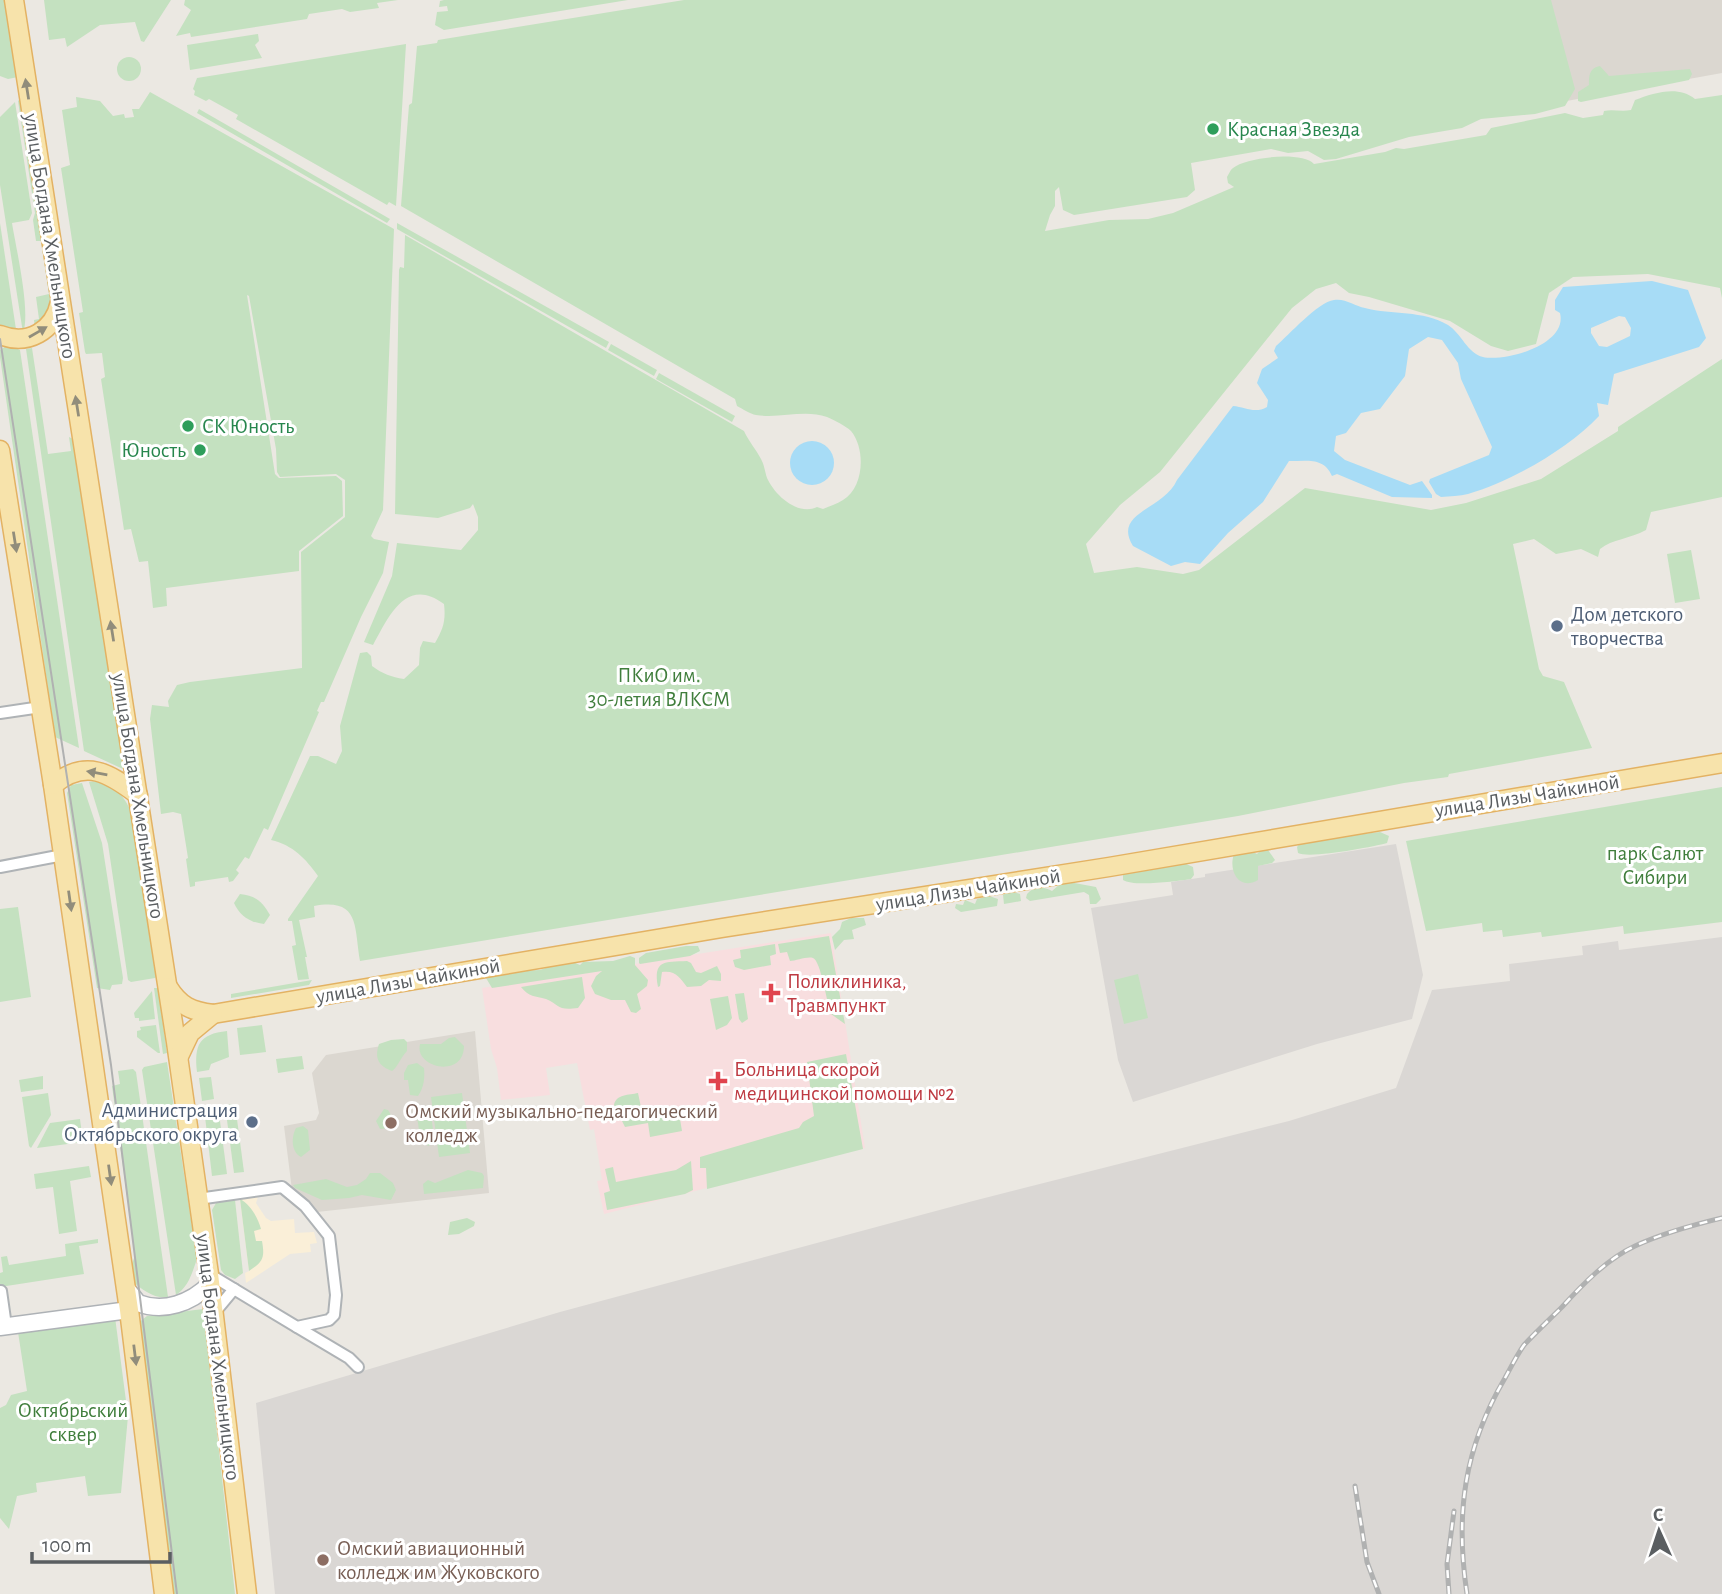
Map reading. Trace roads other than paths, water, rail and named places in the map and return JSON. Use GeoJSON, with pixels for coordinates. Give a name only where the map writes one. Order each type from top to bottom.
{"type":"FeatureCollection","features":[{"type":"Feature","properties":{"kind":"main road","name":"улица Богдана Хмельницкого"},"geometry":{"type":"LineString","coordinates":[[14,0],[168,987],[210,1279],[247,1594]]}},
{"type":"Feature","properties":{"kind":"main road"},"geometry":{"type":"LineString","coordinates":[[0,335],[15,339],[34,336],[52,322],[61,301]]}},
{"type":"Feature","properties":{"kind":"main road"},"geometry":{"type":"LineString","coordinates":[[0,450],[64,855],[126,1287],[164,1594]]}},
{"type":"Feature","properties":{"kind":"main road","name":"улица Лизы Чайкиной"},"geometry":{"type":"LineString","coordinates":[[213,1014],[708,930],[1097,870],[1722,763]]}},
{"type":"Feature","properties":{"kind":"main road"},"geometry":{"type":"LineString","coordinates":[[53,785],[76,772],[99,771],[138,795]]}},
{"type":"Feature","properties":{"kind":"main road"},"geometry":{"type":"LineString","coordinates":[[168,987],[175,999],[184,1006],[194,1011],[213,1014]]}},
{"type":"Feature","properties":{"kind":"main road"},"geometry":{"type":"LineString","coordinates":[[178,1059],[190,1033],[213,1014]]}},
{"type":"Feature","properties":{"kind":"main road"},"geometry":{"type":"LineString","coordinates":[[126,1287],[138,1303],[157,1307],[188,1301],[210,1279]]}},
{"type":"Feature","properties":{"kind":"main road"},"geometry":{"type":"LineString","coordinates":[[3,1326],[129,1310]]}},
{"type":"Feature","properties":{"kind":"street"},"geometry":{"type":"LineString","coordinates":[[0,713],[41,707]]}},
{"type":"Feature","properties":{"kind":"street"},"geometry":{"type":"LineString","coordinates":[[0,867],[64,855]]}},
{"type":"Feature","properties":{"kind":"street"},"geometry":{"type":"LineString","coordinates":[[198,1199],[282,1187],[318,1220],[329,1236],[336,1306],[334,1315],[329,1320],[297,1327]]}},
{"type":"Feature","properties":{"kind":"street"},"geometry":{"type":"LineString","coordinates":[[210,1279],[234,1289],[349,1358],[358,1367]]}},
{"type":"Feature","properties":{"kind":"street"},"geometry":{"type":"LineString","coordinates":[[214,1313],[234,1289]]}},
{"type":"Feature","properties":{"kind":"street"},"geometry":{"type":"LineString","coordinates":[[1,1291],[3,1326]]}},
{"type":"Feature","properties":{"kind":"water"},"geometry":{"type":"Polygon","coordinates":[[[1652,281],[1688,290],[1706,338],[1699,347],[1614,374],[1608,405],[1597,403],[1599,416],[1556,452],[1503,481],[1465,495],[1441,497],[1436,494],[1430,479],[1489,455],[1492,447],[1461,379],[1458,363],[1442,340],[1428,337],[1409,349],[1405,376],[1380,409],[1361,413],[1346,433],[1336,436],[1334,451],[1345,460],[1410,485],[1422,481],[1432,498],[1392,497],[1337,474],[1332,476],[1320,463],[1289,461],[1263,502],[1228,533],[1200,564],[1185,562],[1171,566],[1133,546],[1128,535],[1134,518],[1171,490],[1233,406],[1254,410],[1267,407],[1268,400],[1257,383],[1262,369],[1278,358],[1274,351],[1276,346],[1320,306],[1338,300],[1375,310],[1438,320],[1453,329],[1478,355],[1493,358],[1533,349],[1554,334],[1560,324],[1560,313],[1555,310],[1555,300],[1563,287],[1652,281]],[[1619,316],[1591,328],[1599,346],[1607,347],[1630,336],[1631,328],[1625,317],[1619,316]]]}},
{"type":"Feature","properties":{"kind":"water"},"geometry":{"type":"Polygon","coordinates":[[[812,441],[821,442],[828,447],[833,454],[833,472],[828,479],[821,484],[812,485],[803,484],[796,479],[791,472],[790,463],[791,454],[796,447],[803,442],[812,441]]]}},
{"type":"Feature","properties":{"kind":"tram line"},"geometry":{"type":"LineString","coordinates":[[0,339],[111,1065],[177,1594]]}},
{"type":"Feature","properties":{"kind":"railway"},"geometry":{"type":"LineString","coordinates":[[1467,1594],[1462,1536],[1466,1482],[1480,1430],[1491,1404],[1524,1345],[1587,1281],[1615,1258],[1656,1237],[1722,1218]]}},
{"type":"Feature","properties":{"kind":"railway"},"geometry":{"type":"LineString","coordinates":[[1355,1486],[1367,1562],[1379,1594]]}},
{"type":"Feature","properties":{"kind":"railway"},"geometry":{"type":"LineString","coordinates":[[1449,1594],[1447,1564],[1454,1511]]}},
{"type":"Feature","properties":{"kind":"place","name":"Красная Звезда"},"geometry":{"type":"Point","coordinates":[1213,129]}},
{"type":"Feature","properties":{"kind":"place","name":"СК Юность"},"geometry":{"type":"Point","coordinates":[188,426]}},
{"type":"Feature","properties":{"kind":"place","name":"Юность"},"geometry":{"type":"Point","coordinates":[200,450]}},
{"type":"Feature","properties":{"kind":"place","name":"Дом детского творчества"},"geometry":{"type":"Point","coordinates":[1557,626]}},
{"type":"Feature","properties":{"kind":"place","name":"Поликлиника, Травмпункт"},"geometry":{"type":"Point","coordinates":[771,993]}},
{"type":"Feature","properties":{"kind":"place","name":"Больница скорой медицинской помощи №2"},"geometry":{"type":"Point","coordinates":[718,1081]}},
{"type":"Feature","properties":{"kind":"place","name":"Администрация Октябрьского округа"},"geometry":{"type":"Point","coordinates":[252,1122]}},
{"type":"Feature","properties":{"kind":"place","name":"Омский музыкально-педагогический колледж"},"geometry":{"type":"Point","coordinates":[391,1123]}},
{"type":"Feature","properties":{"kind":"place","name":"Омский авиационный колледж им Жуковского"},"geometry":{"type":"Point","coordinates":[323,1560]}},
{"type":"Feature","properties":{"kind":"park label","name":"ПКиО им. 30-летия ВЛКСМ"},"geometry":{"type":"Point","coordinates":[659,687]}},
{"type":"Feature","properties":{"kind":"park label","name":"парк Салют Сибири"},"geometry":{"type":"Point","coordinates":[1655,865]}},
{"type":"Feature","properties":{"kind":"park label","name":"Октябрьский сквер"},"geometry":{"type":"Point","coordinates":[73,1422]}}]}
